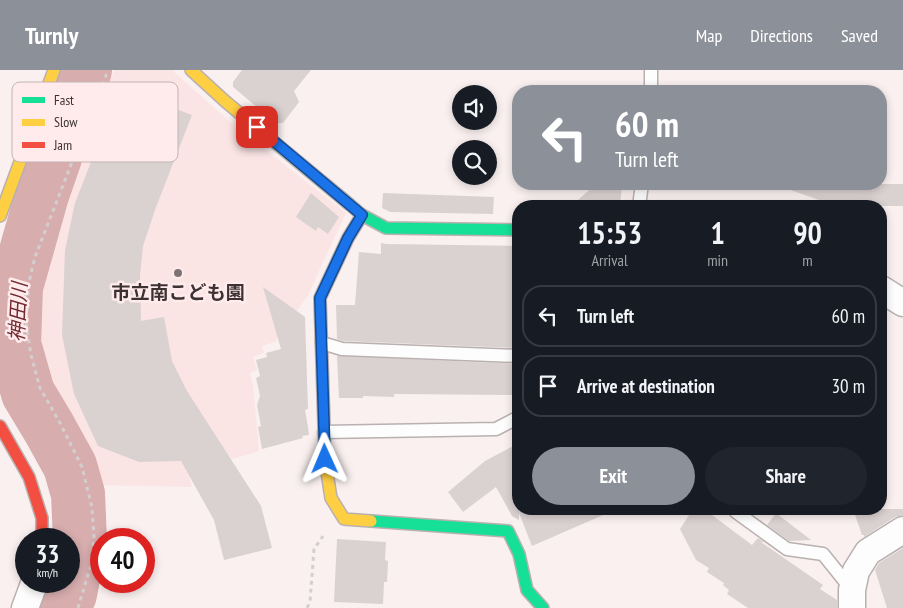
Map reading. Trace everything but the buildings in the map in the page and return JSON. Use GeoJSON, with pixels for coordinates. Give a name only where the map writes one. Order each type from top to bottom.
{"type":"FeatureCollection","features":[{"type":"Feature","properties":{"kind":"street"},"geometry":{"type":"LineString","coordinates":[[50,82],[54,70]]}},
{"type":"Feature","properties":{"kind":"street"},"geometry":{"type":"LineString","coordinates":[[191,70],[226,102],[362,215],[386,228],[512,230]]}},
{"type":"Feature","properties":{"kind":"street"},"geometry":{"type":"LineString","coordinates":[[0,216],[20,162]]}},
{"type":"Feature","properties":{"kind":"street"},"geometry":{"type":"LineString","coordinates":[[362,215],[348,238],[320,298],[325,459],[331,498],[344,519],[508,532],[519,554],[528,590],[543,608]]}},
{"type":"Feature","properties":{"kind":"street"},"geometry":{"type":"LineString","coordinates":[[0,426],[29,477],[42,518],[42,528]]}},
{"type":"Feature","properties":{"kind":"street"},"geometry":{"type":"LineString","coordinates":[[852,599],[856,571],[868,552],[903,530]]}},
{"type":"Feature","properties":{"kind":"street"},"geometry":{"type":"LineString","coordinates":[[25,608],[31,593]]}},
{"type":"Feature","properties":{"kind":"lane"},"geometry":{"type":"LineString","coordinates":[[651,70],[652,85]]}},
{"type":"Feature","properties":{"kind":"lane"},"geometry":{"type":"LineString","coordinates":[[322,343],[342,349],[512,356]]}},
{"type":"Feature","properties":{"kind":"lane"},"geometry":{"type":"LineString","coordinates":[[324,432],[496,429],[512,421]]}},
{"type":"Feature","properties":{"kind":"lane"},"geometry":{"type":"LineString","coordinates":[[740,515],[787,549],[823,554],[852,599]]}},
{"type":"Feature","properties":{"kind":"path"},"geometry":{"type":"LineString","coordinates":[[103,82],[108,70]]}},
{"type":"Feature","properties":{"kind":"path"},"geometry":{"type":"LineString","coordinates":[[72,162],[35,257],[28,282],[26,323],[31,355],[40,388],[82,467],[92,508],[94,537],[91,565],[78,608]]}},
{"type":"Feature","properties":{"kind":"path"},"geometry":{"type":"LineString","coordinates":[[307,608],[310,602],[314,549],[322,537],[344,519]]}},
{"type":"Feature","properties":{"kind":"shaded area","name":"市立南こども園"},"geometry":{"type":"Polygon","coordinates":[[[114,70],[173,70],[236,127],[346,213],[308,295],[275,342],[262,346],[264,353],[253,357],[257,370],[250,373],[253,385],[259,451],[188,472],[192,487],[97,485],[78,438],[50,396],[39,363],[34,327],[34,291],[42,254],[79,162],[178,162],[178,82],[109,82],[114,70]]]}},
{"type":"Feature","properties":{"kind":"waterway","name":"神田川"},"geometry":{"type":"LineString","coordinates":[[81,82],[85,70]]}},
{"type":"Feature","properties":{"kind":"waterway","name":"神田川"},"geometry":{"type":"LineString","coordinates":[[53,162],[16,287],[14,344],[28,393],[70,466],[78,494],[80,541],[70,594],[64,608]]}},
{"type":"Feature","properties":{"kind":"traffic: fast"},"geometry":{"type":"LineString","coordinates":[[349,204],[362,215],[386,228],[512,230]]}},
{"type":"Feature","properties":{"kind":"traffic: fast"},"geometry":{"type":"LineString","coordinates":[[371,521],[508,531],[519,554],[527,590],[543,608]]}},
{"type":"Feature","properties":{"kind":"traffic: slow"},"geometry":{"type":"LineString","coordinates":[[50,82],[54,70]]}},
{"type":"Feature","properties":{"kind":"traffic: slow"},"geometry":{"type":"LineString","coordinates":[[191,70],[226,102],[349,204]]}},
{"type":"Feature","properties":{"kind":"traffic: slow"},"geometry":{"type":"LineString","coordinates":[[0,216],[20,162]]}},
{"type":"Feature","properties":{"kind":"traffic: slow"},"geometry":{"type":"LineString","coordinates":[[362,215],[348,238],[320,298],[325,459],[331,498],[344,519],[371,521]]}},
{"type":"Feature","properties":{"kind":"traffic: jam"},"geometry":{"type":"LineString","coordinates":[[0,426],[29,477],[42,518],[42,528]]}},
{"type":"Feature","properties":{"kind":"place","name":"市立南こども園"},"geometry":{"type":"Point","coordinates":[178,273]}},
{"type":"Feature","properties":{"kind":"route"},"geometry":{"type":"LineString","coordinates":[[257,127],[362,215],[348,238],[320,298],[325,459]]}}]}
